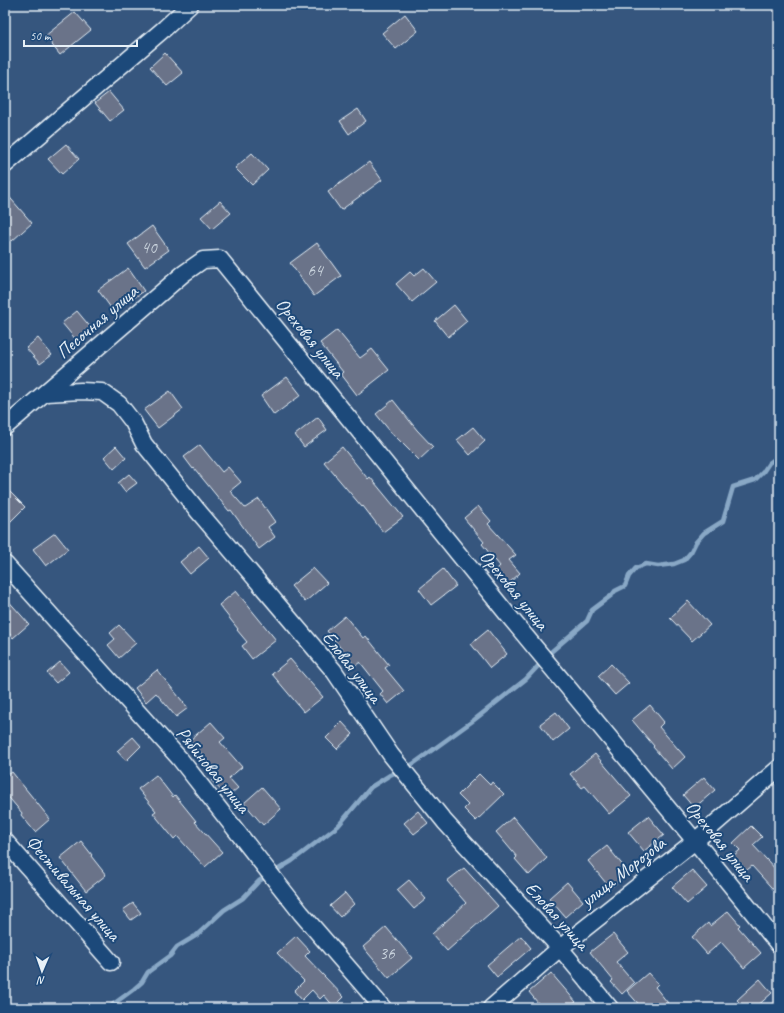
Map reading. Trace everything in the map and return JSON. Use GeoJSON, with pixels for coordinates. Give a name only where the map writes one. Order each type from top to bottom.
{"type":"FeatureCollection","features":[{"type":"Feature","properties":{"kind":"street"},"geometry":{"type":"LineString","coordinates":[[5,165],[166,28],[190,5]]}},
{"type":"Feature","properties":{"kind":"street","name":"Песочная улица"},"geometry":{"type":"LineString","coordinates":[[5,427],[183,274],[203,260],[220,259]]}},
{"type":"Feature","properties":{"kind":"street","name":"Ореховая улица"},"geometry":{"type":"LineString","coordinates":[[220,259],[508,615],[779,945]]}},
{"type":"Feature","properties":{"kind":"street","name":"Еловая улица"},"geometry":{"type":"LineString","coordinates":[[46,393],[81,390],[102,392],[119,404],[133,422],[144,444],[198,511],[334,671],[410,778],[446,822],[560,948],[610,1008]]}},
{"type":"Feature","properties":{"kind":"street","name":"Рябиновая улица"},"geometry":{"type":"LineString","coordinates":[[5,564],[180,759],[301,913],[383,1008]]}},
{"type":"Feature","properties":{"kind":"street","name":"улица Морозова"},"geometry":{"type":"LineString","coordinates":[[491,1008],[560,948],[695,841],[779,768]]}},
{"type":"Feature","properties":{"kind":"street","name":"Фестивальная улица"},"geometry":{"type":"LineString","coordinates":[[5,841],[111,962]]}},
{"type":"Feature","properties":{"kind":"building"},"geometry":{"type":"Polygon","coordinates":[[[75,12],[91,30],[60,55],[45,36],[75,12]]]}},
{"type":"Feature","properties":{"kind":"building"},"geometry":{"type":"Polygon","coordinates":[[[405,14],[418,31],[396,49],[382,33],[405,14]]]}},
{"type":"Feature","properties":{"kind":"building"},"geometry":{"type":"Polygon","coordinates":[[[165,53],[183,73],[167,86],[150,67],[165,53]]]}},
{"type":"Feature","properties":{"kind":"building"},"geometry":{"type":"Polygon","coordinates":[[[109,92],[124,110],[110,121],[95,103],[109,92]]]}},
{"type":"Feature","properties":{"kind":"building"},"geometry":{"type":"Polygon","coordinates":[[[358,109],[366,121],[349,134],[340,121],[358,109]]]}},
{"type":"Feature","properties":{"kind":"building"},"geometry":{"type":"Polygon","coordinates":[[[66,144],[79,159],[62,174],[48,159],[66,144]]]}},
{"type":"Feature","properties":{"kind":"building"},"geometry":{"type":"Polygon","coordinates":[[[252,153],[268,170],[252,185],[235,168],[252,153]]]}},
{"type":"Feature","properties":{"kind":"building"},"geometry":{"type":"Polygon","coordinates":[[[369,162],[382,180],[341,210],[328,192],[369,162]]]}},
{"type":"Feature","properties":{"kind":"building"},"geometry":{"type":"Polygon","coordinates":[[[5,192],[32,223],[12,241],[5,233],[5,192]]]}},
{"type":"Feature","properties":{"kind":"building"},"geometry":{"type":"Polygon","coordinates":[[[220,201],[231,213],[212,229],[201,217],[220,201]]]}},
{"type":"Feature","properties":{"kind":"building"},"geometry":{"type":"Polygon","coordinates":[[[152,226],[169,250],[145,267],[128,244],[152,226]]]}},
{"type":"Feature","properties":{"kind":"building"},"geometry":{"type":"Polygon","coordinates":[[[317,243],[341,276],[314,296],[290,263],[317,243]]]}},
{"type":"Feature","properties":{"kind":"building"},"geometry":{"type":"Polygon","coordinates":[[[128,268],[144,291],[114,312],[98,290],[128,268]]]}},
{"type":"Feature","properties":{"kind":"building"},"geometry":{"type":"Polygon","coordinates":[[[424,268],[436,282],[412,302],[396,284],[410,272],[414,276],[424,268]]]}},
{"type":"Feature","properties":{"kind":"building"},"geometry":{"type":"Polygon","coordinates":[[[454,305],[467,321],[448,337],[435,321],[454,305]]]}},
{"type":"Feature","properties":{"kind":"building"},"geometry":{"type":"Polygon","coordinates":[[[77,311],[92,329],[77,341],[62,323],[77,311]]]}},
{"type":"Feature","properties":{"kind":"building"},"geometry":{"type":"Polygon","coordinates":[[[337,330],[360,358],[372,349],[389,370],[357,395],[341,374],[343,372],[320,343],[337,330]]]}},
{"type":"Feature","properties":{"kind":"building"},"geometry":{"type":"Polygon","coordinates":[[[38,338],[52,355],[40,364],[26,348],[38,338]]]}},
{"type":"Feature","properties":{"kind":"building"},"geometry":{"type":"Polygon","coordinates":[[[287,377],[301,395],[274,415],[261,396],[287,377]]]}},
{"type":"Feature","properties":{"kind":"building"},"geometry":{"type":"Polygon","coordinates":[[[170,391],[183,409],[158,428],[144,410],[170,391]]]}},
{"type":"Feature","properties":{"kind":"building"},"geometry":{"type":"Polygon","coordinates":[[[393,400],[433,447],[419,460],[394,436],[376,414],[393,400]]]}},
{"type":"Feature","properties":{"kind":"building"},"geometry":{"type":"Polygon","coordinates":[[[318,417],[327,430],[304,447],[295,435],[318,417]]]}},
{"type":"Feature","properties":{"kind":"building"},"geometry":{"type":"Polygon","coordinates":[[[473,427],[485,441],[470,455],[457,440],[473,427]]]}},
{"type":"Feature","properties":{"kind":"building"},"geometry":{"type":"Polygon","coordinates":[[[200,445],[222,472],[228,467],[241,482],[230,491],[245,508],[259,499],[275,522],[268,527],[275,537],[259,549],[231,510],[229,511],[184,457],[200,445]]]}},
{"type":"Feature","properties":{"kind":"building"},"geometry":{"type":"Polygon","coordinates":[[[116,446],[126,458],[114,469],[104,457],[116,446]]]}},
{"type":"Feature","properties":{"kind":"building"},"geometry":{"type":"Polygon","coordinates":[[[342,447],[368,479],[370,477],[403,517],[383,532],[363,506],[362,507],[324,462],[342,447]]]}},
{"type":"Feature","properties":{"kind":"building"},"geometry":{"type":"Polygon","coordinates":[[[129,474],[137,483],[125,492],[118,483],[129,474]]]}},
{"type":"Feature","properties":{"kind":"building"},"geometry":{"type":"Polygon","coordinates":[[[5,487],[25,507],[5,527],[5,487]]]}},
{"type":"Feature","properties":{"kind":"building"},"geometry":{"type":"Polygon","coordinates":[[[478,506],[491,521],[488,524],[516,555],[509,560],[520,573],[508,584],[496,570],[500,566],[482,544],[484,542],[464,518],[478,506]]]}},
{"type":"Feature","properties":{"kind":"building"},"geometry":{"type":"Polygon","coordinates":[[[55,533],[68,549],[46,566],[33,549],[55,533]]]}},
{"type":"Feature","properties":{"kind":"building"},"geometry":{"type":"Polygon","coordinates":[[[199,546],[209,558],[190,574],[180,562],[199,546]]]}},
{"type":"Feature","properties":{"kind":"building"},"geometry":{"type":"Polygon","coordinates":[[[313,568],[327,583],[305,602],[291,586],[313,568]]]}},
{"type":"Feature","properties":{"kind":"building"},"geometry":{"type":"Polygon","coordinates":[[[443,569],[456,586],[431,605],[419,589],[443,569]]]}},
{"type":"Feature","properties":{"kind":"building"},"geometry":{"type":"Polygon","coordinates":[[[236,591],[276,640],[252,659],[242,646],[247,642],[219,605],[236,591]]]}},
{"type":"Feature","properties":{"kind":"building"},"geometry":{"type":"Polygon","coordinates":[[[5,597],[29,624],[13,638],[5,628],[5,597]]]}},
{"type":"Feature","properties":{"kind":"building"},"geometry":{"type":"Polygon","coordinates":[[[688,601],[710,625],[692,641],[670,618],[688,601]]]}},
{"type":"Feature","properties":{"kind":"building"},"geometry":{"type":"Polygon","coordinates":[[[345,616],[363,638],[366,636],[389,665],[385,668],[404,691],[388,704],[380,694],[383,691],[360,662],[355,666],[327,631],[345,616]]]}},
{"type":"Feature","properties":{"kind":"building"},"geometry":{"type":"Polygon","coordinates":[[[119,625],[136,643],[119,658],[108,645],[115,639],[110,633],[119,625]]]}},
{"type":"Feature","properties":{"kind":"building"},"geometry":{"type":"Polygon","coordinates":[[[488,630],[507,654],[490,668],[471,644],[488,630]]]}},
{"type":"Feature","properties":{"kind":"building"},"geometry":{"type":"Polygon","coordinates":[[[290,659],[323,697],[304,712],[272,674],[290,659]]]}},
{"type":"Feature","properties":{"kind":"building"},"geometry":{"type":"Polygon","coordinates":[[[60,662],[69,672],[56,683],[47,673],[60,662]]]}},
{"type":"Feature","properties":{"kind":"building"},"geometry":{"type":"Polygon","coordinates":[[[611,664],[629,683],[615,695],[598,676],[611,664]]]}},
{"type":"Feature","properties":{"kind":"building"},"geometry":{"type":"Polygon","coordinates":[[[157,670],[188,708],[176,717],[156,693],[146,702],[135,688],[157,670]]]}},
{"type":"Feature","properties":{"kind":"building"},"geometry":{"type":"Polygon","coordinates":[[[650,705],[664,722],[659,727],[685,757],[672,769],[632,720],[650,705]]]}},
{"type":"Feature","properties":{"kind":"building"},"geometry":{"type":"Polygon","coordinates":[[[556,712],[569,729],[553,742],[540,724],[556,712]]]}},
{"type":"Feature","properties":{"kind":"building"},"geometry":{"type":"Polygon","coordinates":[[[211,722],[225,738],[220,742],[242,767],[229,778],[238,788],[227,797],[212,781],[219,775],[190,740],[211,722]]]}},
{"type":"Feature","properties":{"kind":"building"},"geometry":{"type":"Polygon","coordinates":[[[342,722],[353,734],[337,749],[326,738],[342,722]]]}},
{"type":"Feature","properties":{"kind":"building"},"geometry":{"type":"Polygon","coordinates":[[[133,737],[141,746],[126,761],[117,751],[133,737]]]}},
{"type":"Feature","properties":{"kind":"building"},"geometry":{"type":"Polygon","coordinates":[[[595,754],[631,796],[609,814],[585,786],[582,788],[570,774],[595,754]]]}},
{"type":"Feature","properties":{"kind":"building"},"geometry":{"type":"Polygon","coordinates":[[[12,772],[50,819],[35,832],[21,815],[22,813],[5,793],[5,777],[12,772]]]}},
{"type":"Feature","properties":{"kind":"building"},"geometry":{"type":"Polygon","coordinates":[[[479,774],[490,785],[492,782],[504,794],[476,821],[464,809],[468,805],[458,795],[479,774]]]}},
{"type":"Feature","properties":{"kind":"building"},"geometry":{"type":"Polygon","coordinates":[[[156,775],[173,797],[175,795],[196,821],[195,822],[222,852],[205,867],[177,836],[174,839],[153,813],[156,811],[138,789],[156,775]]]}},
{"type":"Feature","properties":{"kind":"building"},"geometry":{"type":"Polygon","coordinates":[[[704,777],[715,790],[694,808],[683,795],[704,777]]]}},
{"type":"Feature","properties":{"kind":"building"},"geometry":{"type":"Polygon","coordinates":[[[262,787],[281,809],[263,825],[244,803],[262,787]]]}},
{"type":"Feature","properties":{"kind":"building"},"geometry":{"type":"Polygon","coordinates":[[[418,811],[428,823],[414,834],[404,823],[418,811]]]}},
{"type":"Feature","properties":{"kind":"building"},"geometry":{"type":"Polygon","coordinates":[[[648,816],[664,835],[644,851],[628,832],[648,816]]]}},
{"type":"Feature","properties":{"kind":"building"},"geometry":{"type":"Polygon","coordinates":[[[513,817],[547,858],[529,875],[515,859],[517,857],[496,832],[513,817]]]}},
{"type":"Feature","properties":{"kind":"building"},"geometry":{"type":"Polygon","coordinates":[[[751,826],[762,837],[753,845],[779,873],[779,896],[752,866],[747,870],[733,856],[740,850],[733,843],[751,826]]]}},
{"type":"Feature","properties":{"kind":"building"},"geometry":{"type":"Polygon","coordinates":[[[81,841],[106,875],[86,891],[60,858],[81,841]]]}},
{"type":"Feature","properties":{"kind":"building"},"geometry":{"type":"Polygon","coordinates":[[[607,846],[629,873],[610,888],[588,861],[607,846]]]}},
{"type":"Feature","properties":{"kind":"building"},"geometry":{"type":"Polygon","coordinates":[[[464,868],[498,906],[447,951],[432,934],[466,903],[447,881],[464,868]]]}},
{"type":"Feature","properties":{"kind":"building"},"geometry":{"type":"Polygon","coordinates":[[[692,870],[707,887],[687,904],[672,887],[692,870]]]}},
{"type":"Feature","properties":{"kind":"building"},"geometry":{"type":"Polygon","coordinates":[[[409,880],[426,899],[414,909],[397,890],[409,880]]]}},
{"type":"Feature","properties":{"kind":"building"},"geometry":{"type":"Polygon","coordinates":[[[567,882],[583,901],[565,917],[549,898],[567,882]]]}},
{"type":"Feature","properties":{"kind":"building"},"geometry":{"type":"Polygon","coordinates":[[[345,893],[354,904],[340,917],[330,906],[345,893]]]}},
{"type":"Feature","properties":{"kind":"building"},"geometry":{"type":"Polygon","coordinates":[[[133,903],[141,913],[131,920],[123,910],[133,903]]]}},
{"type":"Feature","properties":{"kind":"building"},"geometry":{"type":"Polygon","coordinates":[[[728,911],[740,925],[738,927],[761,953],[744,968],[721,942],[707,954],[692,937],[708,923],[710,926],[728,911]]]}},
{"type":"Feature","properties":{"kind":"building"},"geometry":{"type":"Polygon","coordinates":[[[386,927],[412,958],[389,978],[363,947],[386,927]]]}},
{"type":"Feature","properties":{"kind":"building"},"geometry":{"type":"Polygon","coordinates":[[[613,934],[628,952],[616,962],[634,983],[622,994],[611,982],[613,980],[590,952],[613,934]]]}},
{"type":"Feature","properties":{"kind":"building"},"geometry":{"type":"Polygon","coordinates":[[[296,936],[310,951],[305,956],[344,997],[334,1007],[324,995],[320,999],[312,990],[302,1000],[294,991],[304,981],[277,953],[296,936]]]}},
{"type":"Feature","properties":{"kind":"building"},"geometry":{"type":"Polygon","coordinates":[[[521,936],[531,948],[497,977],[487,965],[521,936]]]}},
{"type":"Feature","properties":{"kind":"building"},"geometry":{"type":"Polygon","coordinates":[[[551,973],[576,1002],[569,1008],[542,1008],[529,992],[551,973]]]}},
{"type":"Feature","properties":{"kind":"building"},"geometry":{"type":"Polygon","coordinates":[[[648,973],[658,984],[655,987],[672,1008],[642,1008],[627,991],[648,973]]]}},
{"type":"Feature","properties":{"kind":"building"},"geometry":{"type":"Polygon","coordinates":[[[760,979],[772,993],[755,1008],[745,1008],[737,1000],[760,979]]]}},
{"type":"Feature","properties":{"kind":"waterway"},"geometry":{"type":"LineString","coordinates":[[406,768],[474,720],[526,679],[552,651],[587,621],[592,610],[615,591],[625,586],[629,576],[636,568],[646,564],[658,566],[674,564],[684,560],[704,533],[723,521],[733,487],[755,480],[769,463],[779,456]]}},
{"type":"Feature","properties":{"kind":"waterway"},"geometry":{"type":"LineString","coordinates":[[108,1008],[142,982],[148,972],[170,956],[177,947],[197,935],[224,910],[243,898],[259,881],[292,861],[338,826],[371,787],[399,771]]}}]}
